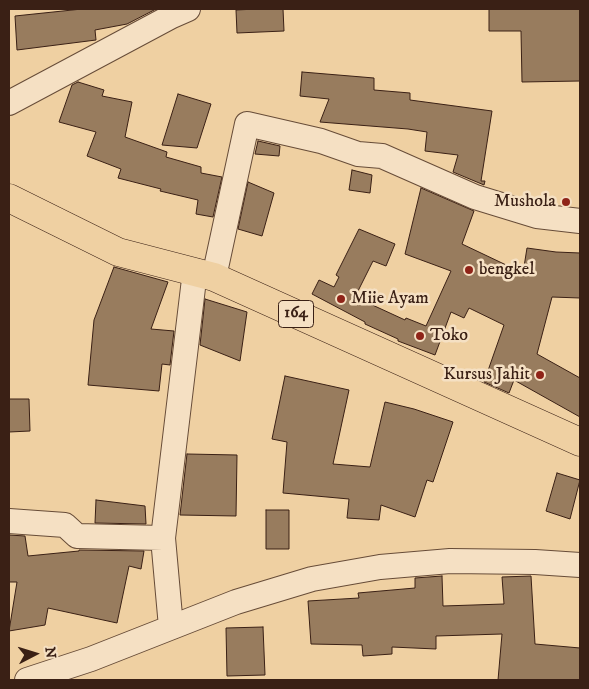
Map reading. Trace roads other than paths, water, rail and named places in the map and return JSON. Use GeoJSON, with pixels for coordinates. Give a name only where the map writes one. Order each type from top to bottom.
{"type":"FeatureCollection","features":[{"type":"Feature","properties":{"kind":"main road","name":"164"},"geometry":{"type":"LineString","coordinates":[[9,198],[118,252],[205,274],[580,442]]}},
{"type":"Feature","properties":{"kind":"street"},"geometry":{"type":"LineString","coordinates":[[9,103],[188,9]]}},
{"type":"Feature","properties":{"kind":"street"},"geometry":{"type":"LineString","coordinates":[[171,627],[163,538],[205,274],[246,124],[321,141],[358,154],[382,156],[475,198],[536,216],[580,220]]}},
{"type":"Feature","properties":{"kind":"street"},"geometry":{"type":"LineString","coordinates":[[9,521],[65,525],[77,536],[163,538]]}},
{"type":"Feature","properties":{"kind":"street"},"geometry":{"type":"LineString","coordinates":[[27,680],[91,659],[236,602],[312,579],[380,567],[450,561],[535,562],[580,565]]}},
{"type":"Feature","properties":{"kind":"place","name":"Mushola"},"geometry":{"type":"Point","coordinates":[566,202]}},
{"type":"Feature","properties":{"kind":"place","name":"bengkel"},"geometry":{"type":"Point","coordinates":[469,270]}},
{"type":"Feature","properties":{"kind":"place","name":"Miie Ayam"},"geometry":{"type":"Point","coordinates":[341,299]}},
{"type":"Feature","properties":{"kind":"place","name":"Toko"},"geometry":{"type":"Point","coordinates":[420,336]}},
{"type":"Feature","properties":{"kind":"place","name":"Kursus Jahit"},"geometry":{"type":"Point","coordinates":[540,375]}}]}
